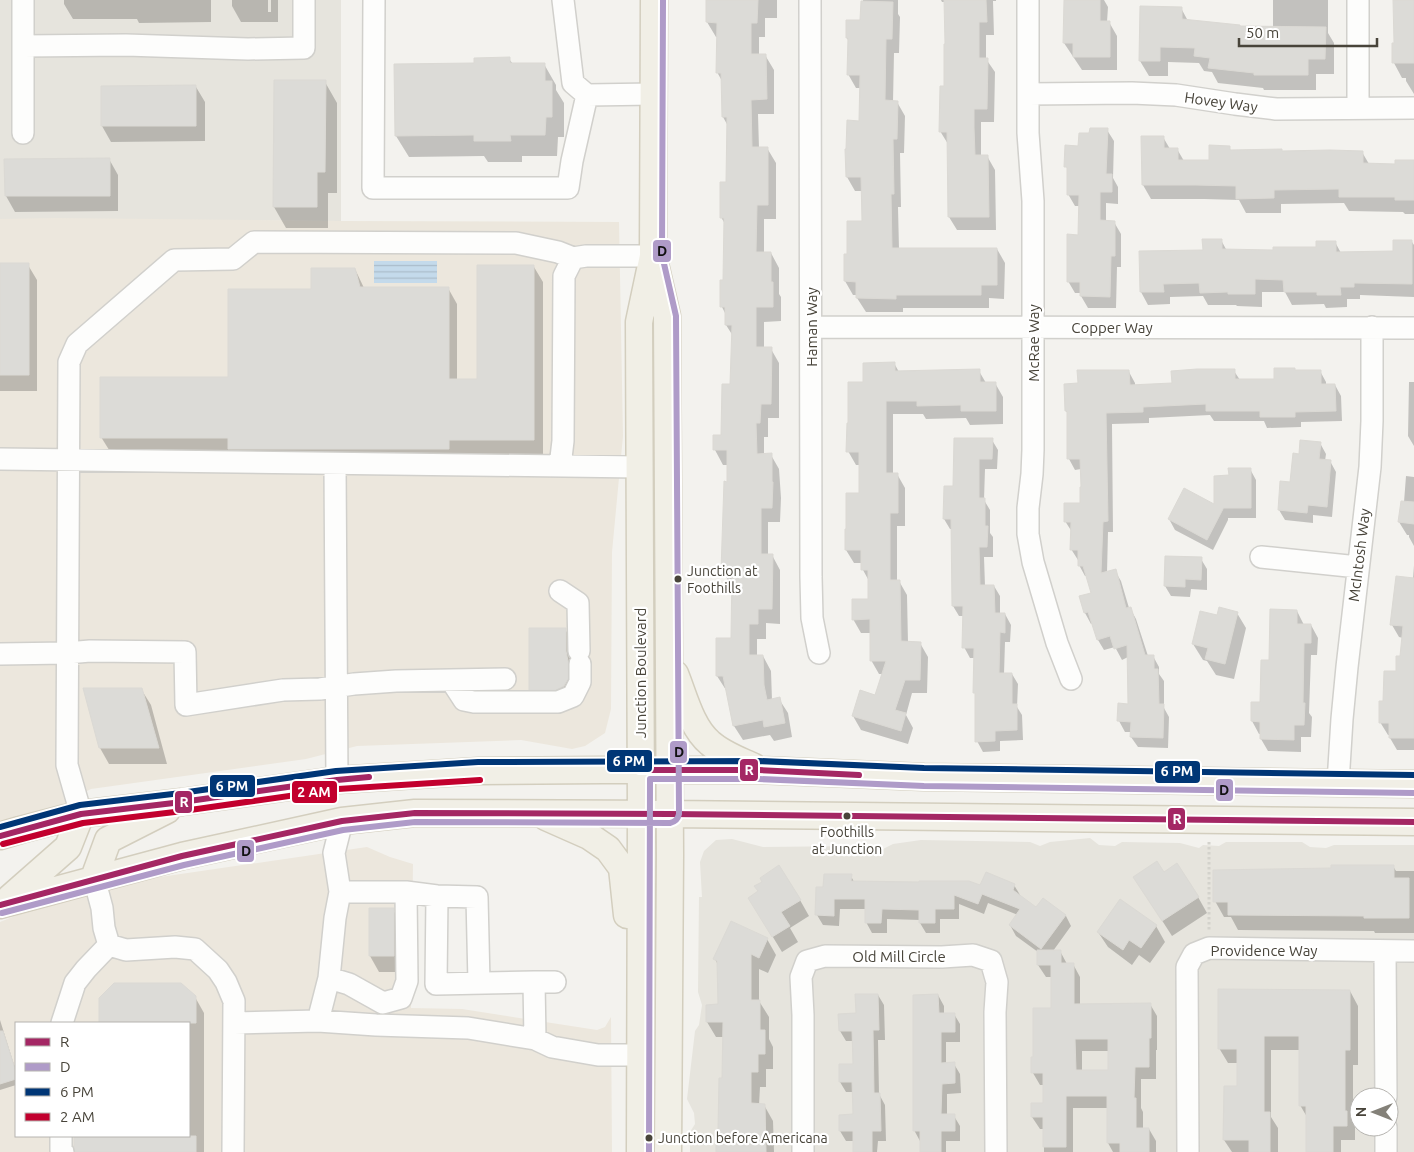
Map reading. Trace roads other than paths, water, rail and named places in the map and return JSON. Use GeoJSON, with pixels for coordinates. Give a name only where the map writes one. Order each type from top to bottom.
{"type":"FeatureCollection","features":[{"type":"Feature","properties":{"kind":"main road","name":"Junction Boulevard"},"geometry":{"type":"LineString","coordinates":[[654,0],[654,256],[667,316],[670,770],[668,1152]]}},
{"type":"Feature","properties":{"kind":"main road","name":"Junction Boulevard"},"geometry":{"type":"LineString","coordinates":[[640,1152],[639,322],[654,256]]}},
{"type":"Feature","properties":{"kind":"main road"},"geometry":{"type":"LineString","coordinates":[[669,657],[693,721],[708,742],[759,770]]}},
{"type":"Feature","properties":{"kind":"main road"},"geometry":{"type":"LineString","coordinates":[[0,836],[81,814],[337,780],[479,772],[759,770],[924,777],[1414,784]]}},
{"type":"Feature","properties":{"kind":"main road"},"geometry":{"type":"LineString","coordinates":[[94,878],[108,840],[182,802]]}},
{"type":"Feature","properties":{"kind":"main road"},"geometry":{"type":"LineString","coordinates":[[3,903],[182,856],[342,820],[416,813],[1414,822]]}},
{"type":"Feature","properties":{"kind":"main road"},"geometry":{"type":"LineString","coordinates":[[3,903],[68,848],[81,814]]}},
{"type":"Feature","properties":{"kind":"main road"},"geometry":{"type":"LineString","coordinates":[[538,814],[589,836],[608,849],[622,868],[640,1048]]}},
{"type":"Feature","properties":{"kind":"street"},"geometry":{"type":"LineString","coordinates":[[23,0],[23,133]]}},
{"type":"Feature","properties":{"kind":"street"},"geometry":{"type":"LineString","coordinates":[[23,46],[126,45],[248,49],[304,48],[304,0]]}},
{"type":"Feature","properties":{"kind":"street"},"geometry":{"type":"LineString","coordinates":[[374,0],[373,188],[568,188],[587,95]]}},
{"type":"Feature","properties":{"kind":"street"},"geometry":{"type":"LineString","coordinates":[[563,0],[573,83],[587,95],[654,94]]}},
{"type":"Feature","properties":{"kind":"street","name":"Haman Way"},"geometry":{"type":"LineString","coordinates":[[810,0],[810,577],[812,618],[819,653]]}},
{"type":"Feature","properties":{"kind":"street","name":"McRae Way"},"geometry":{"type":"LineString","coordinates":[[1028,0],[1028,133],[1033,202],[1033,450],[1028,508],[1028,534],[1033,562],[1057,644],[1071,679]]}},
{"type":"Feature","properties":{"kind":"street"},"geometry":{"type":"LineString","coordinates":[[1358,0],[1358,108]]}},
{"type":"Feature","properties":{"kind":"street","name":"Hovey Way"},"geometry":{"type":"LineString","coordinates":[[1028,94],[1132,93],[1176,95],[1276,108],[1414,108]]}},
{"type":"Feature","properties":{"kind":"street"},"geometry":{"type":"LineString","coordinates":[[81,814],[67,766],[70,362],[77,344],[174,260],[233,259],[254,242],[516,243],[558,252],[573,258],[586,256],[654,256]]}},
{"type":"Feature","properties":{"kind":"street"},"geometry":{"type":"LineString","coordinates":[[560,466],[563,441],[564,276],[573,258]]}},
{"type":"Feature","properties":{"kind":"street","name":"Copper Way"},"geometry":{"type":"LineString","coordinates":[[811,327],[1414,328]]}},
{"type":"Feature","properties":{"kind":"street","name":"McIntosh Way"},"geometry":{"type":"LineString","coordinates":[[1338,783],[1342,719],[1370,467],[1372,327]]}},
{"type":"Feature","properties":{"kind":"street"},"geometry":{"type":"LineString","coordinates":[[0,459],[640,467]]}},
{"type":"Feature","properties":{"kind":"street"},"geometry":{"type":"LineString","coordinates":[[336,464],[337,780]]}},
{"type":"Feature","properties":{"kind":"street"},"geometry":{"type":"LineString","coordinates":[[1261,556],[1358,568]]}},
{"type":"Feature","properties":{"kind":"street"},"geometry":{"type":"LineString","coordinates":[[451,680],[464,700],[474,702],[558,702],[573,696],[580,682],[578,602],[560,591]]}},
{"type":"Feature","properties":{"kind":"street"},"geometry":{"type":"LineString","coordinates":[[0,654],[90,651],[184,652],[186,705],[282,690],[320,689],[396,681],[505,680]]}},
{"type":"Feature","properties":{"kind":"street"},"geometry":{"type":"LineString","coordinates":[[318,1021],[329,978],[334,918],[340,892],[334,853],[342,820]]}},
{"type":"Feature","properties":{"kind":"street"},"geometry":{"type":"LineString","coordinates":[[94,878],[109,945]]}},
{"type":"Feature","properties":{"kind":"street"},"geometry":{"type":"LineString","coordinates":[[340,892],[406,892],[437,896],[477,896],[479,983]]}},
{"type":"Feature","properties":{"kind":"street"},"geometry":{"type":"LineString","coordinates":[[329,978],[349,984],[383,1003],[401,998],[407,981],[406,892]]}},
{"type":"Feature","properties":{"kind":"street"},"geometry":{"type":"LineString","coordinates":[[437,896],[436,984],[555,982]]}},
{"type":"Feature","properties":{"kind":"street"},"geometry":{"type":"LineString","coordinates":[[109,945],[126,950],[175,947],[194,949],[218,970],[226,982],[234,1001],[233,1152]]}},
{"type":"Feature","properties":{"kind":"street"},"geometry":{"type":"LineString","coordinates":[[62,1022],[75,983],[109,945]]}},
{"type":"Feature","properties":{"kind":"street","name":"Providence Way"},"geometry":{"type":"LineString","coordinates":[[1188,1152],[1187,967],[1194,954],[1209,948],[1414,952]]}},
{"type":"Feature","properties":{"kind":"street"},"geometry":{"type":"LineString","coordinates":[[1385,951],[1386,1087]]}},
{"type":"Feature","properties":{"kind":"street","name":"Old Mill Circle"},"geometry":{"type":"LineString","coordinates":[[804,1152],[801,977],[808,961],[825,956],[942,957],[973,955],[991,961],[997,982],[995,1012],[996,1152]]}},
{"type":"Feature","properties":{"kind":"street"},"geometry":{"type":"LineString","coordinates":[[534,982],[535,1039]]}},
{"type":"Feature","properties":{"kind":"street"},"geometry":{"type":"LineString","coordinates":[[234,1023],[318,1021],[468,1028],[535,1039],[554,1034],[640,1048]]}},
{"type":"Feature","properties":{"kind":"street"},"geometry":{"type":"LineString","coordinates":[[61,1137],[61,1150],[63,1152]]}},
{"type":"Feature","properties":{"kind":"street"},"geometry":{"type":"LineString","coordinates":[[1386,1137],[1386,1152]]}},
{"type":"Feature","properties":{"kind":"water"},"geometry":{"type":"Polygon","coordinates":[[[374,261],[437,261],[437,283],[374,283],[374,261]]]}},
{"type":"Feature","properties":{"kind":"place","name":"Junction at Foothills"},"geometry":{"type":"Point","coordinates":[678,579]}},
{"type":"Feature","properties":{"kind":"place","name":"Foothills at Junction"},"geometry":{"type":"Point","coordinates":[847,816]}},
{"type":"Feature","properties":{"kind":"place","name":"Junction before Americana"},"geometry":{"type":"Point","coordinates":[649,1138]}}]}
